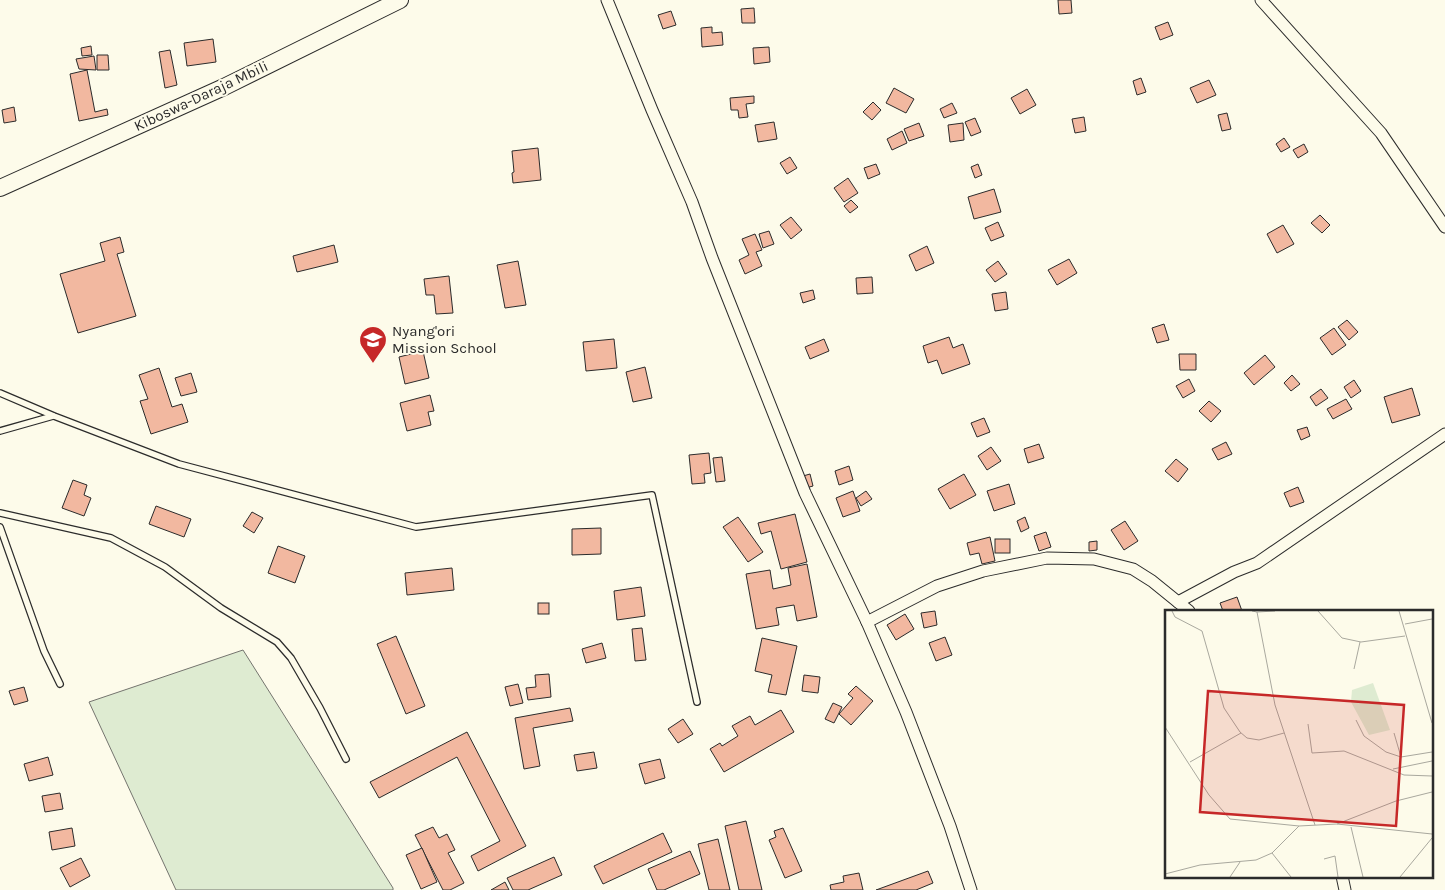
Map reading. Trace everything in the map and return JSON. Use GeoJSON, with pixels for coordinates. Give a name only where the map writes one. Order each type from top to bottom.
{"type":"FeatureCollection","features":[{"type":"Feature","properties":{"kind":"main road","name":"Kiboswa-Daraja Mbili"},"geometry":{"type":"LineString","coordinates":[[0,188],[224,87],[400,0]]}},
{"type":"Feature","properties":{"kind":"street"},"geometry":{"type":"LineString","coordinates":[[607,0],[692,202],[712,258],[805,493],[867,622],[906,712],[940,800],[971,890]]}},
{"type":"Feature","properties":{"kind":"street"},"geometry":{"type":"LineString","coordinates":[[1261,0],[1381,133],[1445,227]]}},
{"type":"Feature","properties":{"kind":"street"},"geometry":{"type":"LineString","coordinates":[[1178,602],[1264,558],[1445,434]]}},
{"type":"Feature","properties":{"kind":"street"},"geometry":{"type":"LineString","coordinates":[[867,622],[937,586],[983,571],[1047,558],[1094,559],[1133,569],[1152,581],[1188,610]]}},
{"type":"Feature","properties":{"kind":"lane"},"geometry":{"type":"LineString","coordinates":[[0,393],[179,464],[416,527],[652,495],[697,702]]}},
{"type":"Feature","properties":{"kind":"lane"},"geometry":{"type":"LineString","coordinates":[[0,431],[54,416]]}},
{"type":"Feature","properties":{"kind":"lane"},"geometry":{"type":"LineString","coordinates":[[0,513],[112,538],[165,567],[220,608],[277,642],[291,658],[306,683],[346,759]]}},
{"type":"Feature","properties":{"kind":"lane"},"geometry":{"type":"LineString","coordinates":[[0,527],[44,651],[60,684]]}},
{"type":"Feature","properties":{"kind":"green space"},"geometry":{"type":"Polygon","coordinates":[[[243,650],[393,890],[176,890],[89,702],[243,650]]]}},
{"type":"Feature","properties":{"kind":"building"},"geometry":{"type":"Polygon","coordinates":[[[1058,0],[1071,0],[1072,13],[1059,14],[1058,0]]]}},
{"type":"Feature","properties":{"kind":"building"},"geometry":{"type":"Polygon","coordinates":[[[754,8],[755,23],[742,23],[741,9],[754,8]]]}},
{"type":"Feature","properties":{"kind":"building"},"geometry":{"type":"Polygon","coordinates":[[[671,11],[676,25],[663,29],[658,15],[671,11]]]}},
{"type":"Feature","properties":{"kind":"building"},"geometry":{"type":"Polygon","coordinates":[[[1168,22],[1173,35],[1160,40],[1155,27],[1168,22]]]}},
{"type":"Feature","properties":{"kind":"building"},"geometry":{"type":"Polygon","coordinates":[[[712,27],[712,33],[722,32],[723,45],[702,47],[701,28],[712,27]]]}},
{"type":"Feature","properties":{"kind":"building"},"geometry":{"type":"Polygon","coordinates":[[[213,39],[216,62],[187,66],[184,43],[213,39]]]}},
{"type":"Feature","properties":{"kind":"building"},"geometry":{"type":"Polygon","coordinates":[[[91,46],[92,55],[82,56],[81,48],[91,46]]]}},
{"type":"Feature","properties":{"kind":"building"},"geometry":{"type":"Polygon","coordinates":[[[769,47],[770,62],[754,64],[753,48],[769,47]]]}},
{"type":"Feature","properties":{"kind":"building"},"geometry":{"type":"Polygon","coordinates":[[[170,50],[177,85],[165,88],[159,52],[170,50]]]}},
{"type":"Feature","properties":{"kind":"building"},"geometry":{"type":"Polygon","coordinates":[[[97,55],[108,55],[109,70],[97,70],[97,55]]]}},
{"type":"Feature","properties":{"kind":"building"},"geometry":{"type":"Polygon","coordinates":[[[94,56],[96,70],[79,69],[76,59],[94,56]]]}},
{"type":"Feature","properties":{"kind":"building"},"geometry":{"type":"Polygon","coordinates":[[[87,70],[95,112],[107,109],[108,115],[79,121],[70,74],[87,70]]]}},
{"type":"Feature","properties":{"kind":"building"},"geometry":{"type":"Polygon","coordinates":[[[1141,78],[1146,92],[1137,95],[1133,81],[1141,78]]]}},
{"type":"Feature","properties":{"kind":"building"},"geometry":{"type":"Polygon","coordinates":[[[1209,80],[1216,95],[1197,103],[1190,88],[1209,80]]]}},
{"type":"Feature","properties":{"kind":"building"},"geometry":{"type":"Polygon","coordinates":[[[894,88],[914,99],[906,113],[886,103],[894,88]]]}},
{"type":"Feature","properties":{"kind":"building"},"geometry":{"type":"Polygon","coordinates":[[[1027,89],[1036,105],[1020,114],[1011,98],[1027,89]]]}},
{"type":"Feature","properties":{"kind":"building"},"geometry":{"type":"Polygon","coordinates":[[[754,96],[754,103],[746,104],[748,117],[739,118],[738,110],[731,110],[730,98],[754,96]]]}},
{"type":"Feature","properties":{"kind":"building"},"geometry":{"type":"Polygon","coordinates":[[[873,102],[881,110],[872,120],[863,112],[873,102]]]}},
{"type":"Feature","properties":{"kind":"building"},"geometry":{"type":"Polygon","coordinates":[[[952,103],[957,113],[944,118],[940,109],[952,103]]]}},
{"type":"Feature","properties":{"kind":"building"},"geometry":{"type":"Polygon","coordinates":[[[14,107],[16,121],[4,123],[2,110],[14,107]]]}},
{"type":"Feature","properties":{"kind":"building"},"geometry":{"type":"Polygon","coordinates":[[[1227,113],[1231,129],[1222,131],[1218,115],[1227,113]]]}},
{"type":"Feature","properties":{"kind":"building"},"geometry":{"type":"Polygon","coordinates":[[[1084,117],[1086,131],[1075,133],[1072,119],[1084,117]]]}},
{"type":"Feature","properties":{"kind":"building"},"geometry":{"type":"Polygon","coordinates":[[[975,118],[981,132],[971,136],[965,122],[975,118]]]}},
{"type":"Feature","properties":{"kind":"building"},"geometry":{"type":"Polygon","coordinates":[[[774,122],[777,139],[758,142],[755,125],[774,122]]]}},
{"type":"Feature","properties":{"kind":"building"},"geometry":{"type":"Polygon","coordinates":[[[919,123],[924,136],[909,141],[904,129],[919,123]]]}},
{"type":"Feature","properties":{"kind":"building"},"geometry":{"type":"Polygon","coordinates":[[[963,123],[964,140],[950,142],[948,125],[963,123]]]}},
{"type":"Feature","properties":{"kind":"building"},"geometry":{"type":"Polygon","coordinates":[[[902,131],[907,143],[892,150],[887,139],[902,131]]]}},
{"type":"Feature","properties":{"kind":"building"},"geometry":{"type":"Polygon","coordinates":[[[1284,138],[1290,147],[1281,152],[1276,144],[1284,138]]]}},
{"type":"Feature","properties":{"kind":"building"},"geometry":{"type":"Polygon","coordinates":[[[1304,144],[1308,152],[1298,158],[1293,150],[1304,144]]]}},
{"type":"Feature","properties":{"kind":"building"},"geometry":{"type":"Polygon","coordinates":[[[538,148],[541,180],[513,183],[512,151],[538,148]]]}},
{"type":"Feature","properties":{"kind":"building"},"geometry":{"type":"Polygon","coordinates":[[[790,157],[797,168],[787,174],[780,163],[790,157]]]}},
{"type":"Feature","properties":{"kind":"building"},"geometry":{"type":"Polygon","coordinates":[[[876,164],[880,174],[868,179],[864,168],[876,164]]]}},
{"type":"Feature","properties":{"kind":"building"},"geometry":{"type":"Polygon","coordinates":[[[978,164],[982,175],[975,178],[971,167],[978,164]]]}},
{"type":"Feature","properties":{"kind":"building"},"geometry":{"type":"Polygon","coordinates":[[[848,178],[858,193],[844,202],[834,188],[848,178]]]}},
{"type":"Feature","properties":{"kind":"building"},"geometry":{"type":"Polygon","coordinates":[[[994,189],[1001,212],[974,219],[968,197],[994,189]]]}},
{"type":"Feature","properties":{"kind":"building"},"geometry":{"type":"Polygon","coordinates":[[[851,200],[858,207],[850,213],[844,206],[851,200]]]}},
{"type":"Feature","properties":{"kind":"building"},"geometry":{"type":"Polygon","coordinates":[[[1320,215],[1330,225],[1322,233],[1311,223],[1320,215]]]}},
{"type":"Feature","properties":{"kind":"building"},"geometry":{"type":"Polygon","coordinates":[[[791,217],[802,230],[791,239],[780,225],[791,217]]]}},
{"type":"Feature","properties":{"kind":"building"},"geometry":{"type":"Polygon","coordinates":[[[998,222],[1004,236],[991,241],[985,228],[998,222]]]}},
{"type":"Feature","properties":{"kind":"building"},"geometry":{"type":"Polygon","coordinates":[[[1283,225],[1294,244],[1277,253],[1267,234],[1283,225]]]}},
{"type":"Feature","properties":{"kind":"building"},"geometry":{"type":"Polygon","coordinates":[[[769,231],[774,244],[763,248],[759,234],[769,231]]]}},
{"type":"Feature","properties":{"kind":"building"},"geometry":{"type":"Polygon","coordinates":[[[755,234],[762,250],[756,252],[762,266],[745,274],[739,260],[749,255],[742,239],[755,234]]]}},
{"type":"Feature","properties":{"kind":"building"},"geometry":{"type":"Polygon","coordinates":[[[120,237],[124,252],[117,254],[136,316],[78,333],[60,274],[105,261],[100,243],[120,237]]]}},
{"type":"Feature","properties":{"kind":"building"},"geometry":{"type":"Polygon","coordinates":[[[334,245],[338,262],[297,272],[293,256],[334,245]]]}},
{"type":"Feature","properties":{"kind":"building"},"geometry":{"type":"Polygon","coordinates":[[[927,246],[934,263],[916,271],[909,255],[927,246]]]}},
{"type":"Feature","properties":{"kind":"building"},"geometry":{"type":"Polygon","coordinates":[[[1069,259],[1077,273],[1057,285],[1048,270],[1069,259]]]}},
{"type":"Feature","properties":{"kind":"building"},"geometry":{"type":"Polygon","coordinates":[[[518,261],[526,305],[505,308],[497,265],[518,261]]]}},
{"type":"Feature","properties":{"kind":"building"},"geometry":{"type":"Polygon","coordinates":[[[998,261],[1007,274],[995,282],[986,270],[998,261]]]}},
{"type":"Feature","properties":{"kind":"building"},"geometry":{"type":"Polygon","coordinates":[[[449,276],[453,313],[436,314],[434,295],[426,295],[424,279],[449,276]]]}},
{"type":"Feature","properties":{"kind":"building"},"geometry":{"type":"Polygon","coordinates":[[[872,277],[873,293],[857,294],[856,278],[872,277]]]}},
{"type":"Feature","properties":{"kind":"building"},"geometry":{"type":"Polygon","coordinates":[[[813,290],[815,299],[803,303],[800,293],[813,290]]]}},
{"type":"Feature","properties":{"kind":"building"},"geometry":{"type":"Polygon","coordinates":[[[1006,292],[1008,309],[995,311],[992,294],[1006,292]]]}},
{"type":"Feature","properties":{"kind":"building"},"geometry":{"type":"Polygon","coordinates":[[[1347,320],[1358,332],[1349,340],[1338,327],[1347,320]]]}},
{"type":"Feature","properties":{"kind":"building"},"geometry":{"type":"Polygon","coordinates":[[[1164,324],[1169,340],[1157,343],[1152,328],[1164,324]]]}},
{"type":"Feature","properties":{"kind":"building"},"geometry":{"type":"Polygon","coordinates":[[[1334,328],[1346,345],[1332,355],[1320,338],[1334,328]]]}},
{"type":"Feature","properties":{"kind":"building"},"geometry":{"type":"Polygon","coordinates":[[[949,337],[953,348],[963,344],[970,364],[942,374],[937,360],[928,363],[923,346],[949,337]]]}},
{"type":"Feature","properties":{"kind":"building"},"geometry":{"type":"Polygon","coordinates":[[[614,339],[617,368],[586,371],[583,342],[614,339]]]}},
{"type":"Feature","properties":{"kind":"building"},"geometry":{"type":"Polygon","coordinates":[[[824,339],[829,351],[810,359],[805,347],[824,339]]]}},
{"type":"Feature","properties":{"kind":"building"},"geometry":{"type":"Polygon","coordinates":[[[423,351],[429,378],[405,384],[399,357],[423,351]]]}},
{"type":"Feature","properties":{"kind":"building"},"geometry":{"type":"Polygon","coordinates":[[[1179,354],[1196,354],[1196,370],[1180,370],[1179,354]]]}},
{"type":"Feature","properties":{"kind":"building"},"geometry":{"type":"Polygon","coordinates":[[[1265,355],[1275,367],[1254,385],[1244,373],[1265,355]]]}},
{"type":"Feature","properties":{"kind":"building"},"geometry":{"type":"Polygon","coordinates":[[[645,367],[652,398],[633,402],[626,372],[645,367]]]}},
{"type":"Feature","properties":{"kind":"building"},"geometry":{"type":"Polygon","coordinates":[[[159,368],[172,407],[182,404],[188,422],[151,434],[140,401],[148,399],[139,375],[159,368]]]}},
{"type":"Feature","properties":{"kind":"building"},"geometry":{"type":"Polygon","coordinates":[[[191,373],[197,392],[181,396],[175,378],[191,373]]]}},
{"type":"Feature","properties":{"kind":"building"},"geometry":{"type":"Polygon","coordinates":[[[1292,375],[1300,384],[1291,391],[1284,383],[1292,375]]]}},
{"type":"Feature","properties":{"kind":"building"},"geometry":{"type":"Polygon","coordinates":[[[1189,379],[1195,391],[1183,398],[1176,386],[1189,379]]]}},
{"type":"Feature","properties":{"kind":"building"},"geometry":{"type":"Polygon","coordinates":[[[1354,380],[1361,391],[1351,398],[1344,387],[1354,380]]]}},
{"type":"Feature","properties":{"kind":"building"},"geometry":{"type":"Polygon","coordinates":[[[1412,388],[1420,415],[1392,423],[1384,397],[1412,388]]]}},
{"type":"Feature","properties":{"kind":"building"},"geometry":{"type":"Polygon","coordinates":[[[1321,389],[1328,398],[1316,406],[1310,397],[1321,389]]]}},
{"type":"Feature","properties":{"kind":"building"},"geometry":{"type":"Polygon","coordinates":[[[430,395],[434,411],[428,412],[431,425],[407,431],[400,403],[430,395]]]}},
{"type":"Feature","properties":{"kind":"building"},"geometry":{"type":"Polygon","coordinates":[[[1346,399],[1352,409],[1333,419],[1327,409],[1346,399]]]}},
{"type":"Feature","properties":{"kind":"building"},"geometry":{"type":"Polygon","coordinates":[[[1209,401],[1221,411],[1211,422],[1199,411],[1209,401]]]}},
{"type":"Feature","properties":{"kind":"building"},"geometry":{"type":"Polygon","coordinates":[[[984,418],[990,432],[977,437],[971,423],[984,418]]]}},
{"type":"Feature","properties":{"kind":"building"},"geometry":{"type":"Polygon","coordinates":[[[1307,427],[1310,436],[1301,440],[1297,430],[1307,427]]]}},
{"type":"Feature","properties":{"kind":"building"},"geometry":{"type":"Polygon","coordinates":[[[1226,442],[1232,454],[1218,460],[1212,449],[1226,442]]]}},
{"type":"Feature","properties":{"kind":"building"},"geometry":{"type":"Polygon","coordinates":[[[1039,444],[1044,458],[1028,463],[1024,449],[1039,444]]]}},
{"type":"Feature","properties":{"kind":"building"},"geometry":{"type":"Polygon","coordinates":[[[991,447],[1001,461],[987,470],[978,456],[991,447]]]}},
{"type":"Feature","properties":{"kind":"building"},"geometry":{"type":"Polygon","coordinates":[[[709,453],[711,473],[704,474],[705,483],[692,484],[689,455],[709,453]]]}},
{"type":"Feature","properties":{"kind":"building"},"geometry":{"type":"Polygon","coordinates":[[[722,457],[725,481],[716,482],[713,458],[722,457]]]}},
{"type":"Feature","properties":{"kind":"building"},"geometry":{"type":"Polygon","coordinates":[[[1176,459],[1188,469],[1178,482],[1165,471],[1176,459]]]}},
{"type":"Feature","properties":{"kind":"building"},"geometry":{"type":"Polygon","coordinates":[[[849,466],[853,480],[839,485],[835,471],[849,466]]]}},
{"type":"Feature","properties":{"kind":"building"},"geometry":{"type":"Polygon","coordinates":[[[810,474],[813,486],[806,488],[803,476],[810,474]]]}},
{"type":"Feature","properties":{"kind":"building"},"geometry":{"type":"Polygon","coordinates":[[[964,474],[976,495],[950,509],[938,489],[964,474]]]}},
{"type":"Feature","properties":{"kind":"building"},"geometry":{"type":"Polygon","coordinates":[[[73,480],[87,485],[84,495],[91,498],[84,516],[62,508],[73,480]]]}},
{"type":"Feature","properties":{"kind":"building"},"geometry":{"type":"Polygon","coordinates":[[[1009,484],[1015,504],[994,511],[987,491],[1009,484]]]}},
{"type":"Feature","properties":{"kind":"building"},"geometry":{"type":"Polygon","coordinates":[[[1298,487],[1304,502],[1290,507],[1284,493],[1298,487]]]}},
{"type":"Feature","properties":{"kind":"building"},"geometry":{"type":"Polygon","coordinates":[[[853,491],[860,511],[843,517],[836,498],[853,491]]]}},
{"type":"Feature","properties":{"kind":"building"},"geometry":{"type":"Polygon","coordinates":[[[866,491],[872,499],[861,506],[856,498],[866,491]]]}},
{"type":"Feature","properties":{"kind":"building"},"geometry":{"type":"Polygon","coordinates":[[[156,506],[191,519],[184,537],[149,524],[156,506]]]}},
{"type":"Feature","properties":{"kind":"building"},"geometry":{"type":"Polygon","coordinates":[[[252,512],[263,518],[254,533],[243,526],[252,512]]]}},
{"type":"Feature","properties":{"kind":"building"},"geometry":{"type":"Polygon","coordinates":[[[795,514],[807,562],[781,569],[771,531],[761,534],[758,523],[795,514]]]}},
{"type":"Feature","properties":{"kind":"building"},"geometry":{"type":"Polygon","coordinates":[[[738,517],[763,552],[748,562],[723,527],[738,517]]]}},
{"type":"Feature","properties":{"kind":"building"},"geometry":{"type":"Polygon","coordinates":[[[1025,517],[1029,528],[1021,532],[1017,521],[1025,517]]]}},
{"type":"Feature","properties":{"kind":"building"},"geometry":{"type":"Polygon","coordinates":[[[1125,521],[1138,541],[1124,550],[1111,530],[1125,521]]]}},
{"type":"Feature","properties":{"kind":"building"},"geometry":{"type":"Polygon","coordinates":[[[601,528],[601,554],[572,555],[572,529],[601,528]]]}},
{"type":"Feature","properties":{"kind":"building"},"geometry":{"type":"Polygon","coordinates":[[[1046,532],[1051,547],[1039,551],[1034,536],[1046,532]]]}},
{"type":"Feature","properties":{"kind":"building"},"geometry":{"type":"Polygon","coordinates":[[[990,537],[995,561],[982,564],[979,553],[970,555],[967,543],[990,537]]]}},
{"type":"Feature","properties":{"kind":"building"},"geometry":{"type":"Polygon","coordinates":[[[995,539],[1010,539],[1010,553],[995,553],[995,539]]]}},
{"type":"Feature","properties":{"kind":"building"},"geometry":{"type":"Polygon","coordinates":[[[1097,541],[1097,550],[1089,551],[1089,542],[1097,541]]]}},
{"type":"Feature","properties":{"kind":"building"},"geometry":{"type":"Polygon","coordinates":[[[278,546],[305,556],[295,583],[268,573],[278,546]]]}},
{"type":"Feature","properties":{"kind":"building"},"geometry":{"type":"Polygon","coordinates":[[[807,564],[817,617],[797,621],[794,605],[776,608],[779,625],[756,629],[746,574],[770,570],[773,589],[791,585],[788,568],[807,564]]]}},
{"type":"Feature","properties":{"kind":"building"},"geometry":{"type":"Polygon","coordinates":[[[452,568],[454,590],[407,595],[405,573],[452,568]]]}},
{"type":"Feature","properties":{"kind":"building"},"geometry":{"type":"Polygon","coordinates":[[[641,587],[645,616],[617,620],[614,591],[641,587]]]}},
{"type":"Feature","properties":{"kind":"building"},"geometry":{"type":"Polygon","coordinates":[[[1237,597],[1242,610],[1223,610],[1220,603],[1237,597]]]}},
{"type":"Feature","properties":{"kind":"building"},"geometry":{"type":"Polygon","coordinates":[[[538,603],[549,603],[549,614],[538,614],[538,603]]]}},
{"type":"Feature","properties":{"kind":"building"},"geometry":{"type":"Polygon","coordinates":[[[935,611],[937,625],[924,628],[921,613],[935,611]]]}},
{"type":"Feature","properties":{"kind":"building"},"geometry":{"type":"Polygon","coordinates":[[[905,614],[914,629],[896,640],[887,625],[905,614]]]}},
{"type":"Feature","properties":{"kind":"building"},"geometry":{"type":"Polygon","coordinates":[[[642,628],[646,660],[635,661],[632,629],[642,628]]]}},
{"type":"Feature","properties":{"kind":"building"},"geometry":{"type":"Polygon","coordinates":[[[396,636],[425,706],[406,714],[377,644],[396,636]]]}},
{"type":"Feature","properties":{"kind":"building"},"geometry":{"type":"Polygon","coordinates":[[[945,637],[952,655],[936,661],[929,643],[945,637]]]}},
{"type":"Feature","properties":{"kind":"building"},"geometry":{"type":"Polygon","coordinates":[[[762,638],[797,646],[786,695],[768,692],[772,675],[755,671],[762,638]]]}},
{"type":"Feature","properties":{"kind":"building"},"geometry":{"type":"Polygon","coordinates":[[[602,643],[606,658],[586,663],[582,649],[602,643]]]}},
{"type":"Feature","properties":{"kind":"building"},"geometry":{"type":"Polygon","coordinates":[[[549,674],[551,697],[528,700],[526,688],[536,687],[535,675],[549,674]]]}},
{"type":"Feature","properties":{"kind":"building"},"geometry":{"type":"Polygon","coordinates":[[[804,675],[820,677],[818,693],[802,691],[804,675]]]}},
{"type":"Feature","properties":{"kind":"building"},"geometry":{"type":"Polygon","coordinates":[[[518,684],[523,703],[510,706],[505,687],[518,684]]]}},
{"type":"Feature","properties":{"kind":"building"},"geometry":{"type":"Polygon","coordinates":[[[856,686],[873,701],[851,725],[839,714],[853,698],[848,694],[856,686]]]}},
{"type":"Feature","properties":{"kind":"building"},"geometry":{"type":"Polygon","coordinates":[[[24,687],[28,701],[14,705],[9,691],[24,687]]]}},
{"type":"Feature","properties":{"kind":"building"},"geometry":{"type":"Polygon","coordinates":[[[833,703],[842,707],[834,723],[825,719],[833,703]]]}},
{"type":"Feature","properties":{"kind":"building"},"geometry":{"type":"Polygon","coordinates":[[[570,708],[573,721],[533,728],[540,766],[524,769],[515,718],[570,708]]]}},
{"type":"Feature","properties":{"kind":"building"},"geometry":{"type":"Polygon","coordinates":[[[781,710],[794,732],[724,772],[710,749],[720,743],[722,746],[738,736],[732,726],[750,716],[755,725],[781,710]]]}},
{"type":"Feature","properties":{"kind":"building"},"geometry":{"type":"Polygon","coordinates":[[[683,719],[693,734],[678,743],[668,729],[683,719]]]}},
{"type":"Feature","properties":{"kind":"building"},"geometry":{"type":"Polygon","coordinates":[[[467,732],[526,846],[478,871],[471,856],[500,841],[457,757],[379,798],[370,782],[467,732]]]}},
{"type":"Feature","properties":{"kind":"building"},"geometry":{"type":"Polygon","coordinates":[[[594,752],[597,768],[577,771],[574,755],[594,752]]]}},
{"type":"Feature","properties":{"kind":"building"},"geometry":{"type":"Polygon","coordinates":[[[48,757],[53,775],[29,781],[24,764],[48,757]]]}},
{"type":"Feature","properties":{"kind":"building"},"geometry":{"type":"Polygon","coordinates":[[[660,759],[665,778],[645,784],[639,764],[660,759]]]}},
{"type":"Feature","properties":{"kind":"building"},"geometry":{"type":"Polygon","coordinates":[[[60,793],[63,809],[45,812],[42,796],[60,793]]]}},
{"type":"Feature","properties":{"kind":"building"},"geometry":{"type":"Polygon","coordinates":[[[746,821],[762,890],[739,890],[725,826],[746,821]]]}},
{"type":"Feature","properties":{"kind":"building"},"geometry":{"type":"Polygon","coordinates":[[[433,827],[439,838],[447,834],[455,850],[448,853],[464,883],[450,890],[443,890],[415,835],[433,827]]]}},
{"type":"Feature","properties":{"kind":"building"},"geometry":{"type":"Polygon","coordinates":[[[72,828],[75,846],[52,850],[49,832],[72,828]]]}},
{"type":"Feature","properties":{"kind":"building"},"geometry":{"type":"Polygon","coordinates":[[[783,828],[802,871],[785,878],[769,840],[776,837],[774,831],[783,828]]]}},
{"type":"Feature","properties":{"kind":"building"},"geometry":{"type":"Polygon","coordinates":[[[663,833],[672,852],[603,884],[594,866],[663,833]]]}},
{"type":"Feature","properties":{"kind":"building"},"geometry":{"type":"Polygon","coordinates":[[[718,839],[730,890],[709,890],[698,844],[718,839]]]}},
{"type":"Feature","properties":{"kind":"building"},"geometry":{"type":"Polygon","coordinates":[[[422,848],[437,882],[421,889],[406,855],[422,848]]]}},
{"type":"Feature","properties":{"kind":"building"},"geometry":{"type":"Polygon","coordinates":[[[690,851],[700,874],[664,890],[657,890],[648,869],[690,851]]]}},
{"type":"Feature","properties":{"kind":"building"},"geometry":{"type":"Polygon","coordinates":[[[554,857],[562,875],[528,890],[513,890],[507,878],[554,857]]]}},
{"type":"Feature","properties":{"kind":"building"},"geometry":{"type":"Polygon","coordinates":[[[81,858],[90,876],[70,887],[60,868],[81,858]]]}},
{"type":"Feature","properties":{"kind":"building"},"geometry":{"type":"Polygon","coordinates":[[[928,871],[933,883],[916,890],[876,890],[928,871]]]}},
{"type":"Feature","properties":{"kind":"building"},"geometry":{"type":"Polygon","coordinates":[[[859,873],[863,890],[831,890],[830,885],[844,882],[843,876],[859,873]]]}},
{"type":"Feature","properties":{"kind":"building"},"geometry":{"type":"Polygon","coordinates":[[[505,882],[509,890],[491,890],[505,882]]]}},
{"type":"Feature","properties":{"kind":"place","name":"Nyang'ori Mission School"},"geometry":{"type":"Point","coordinates":[373,364]}}]}
